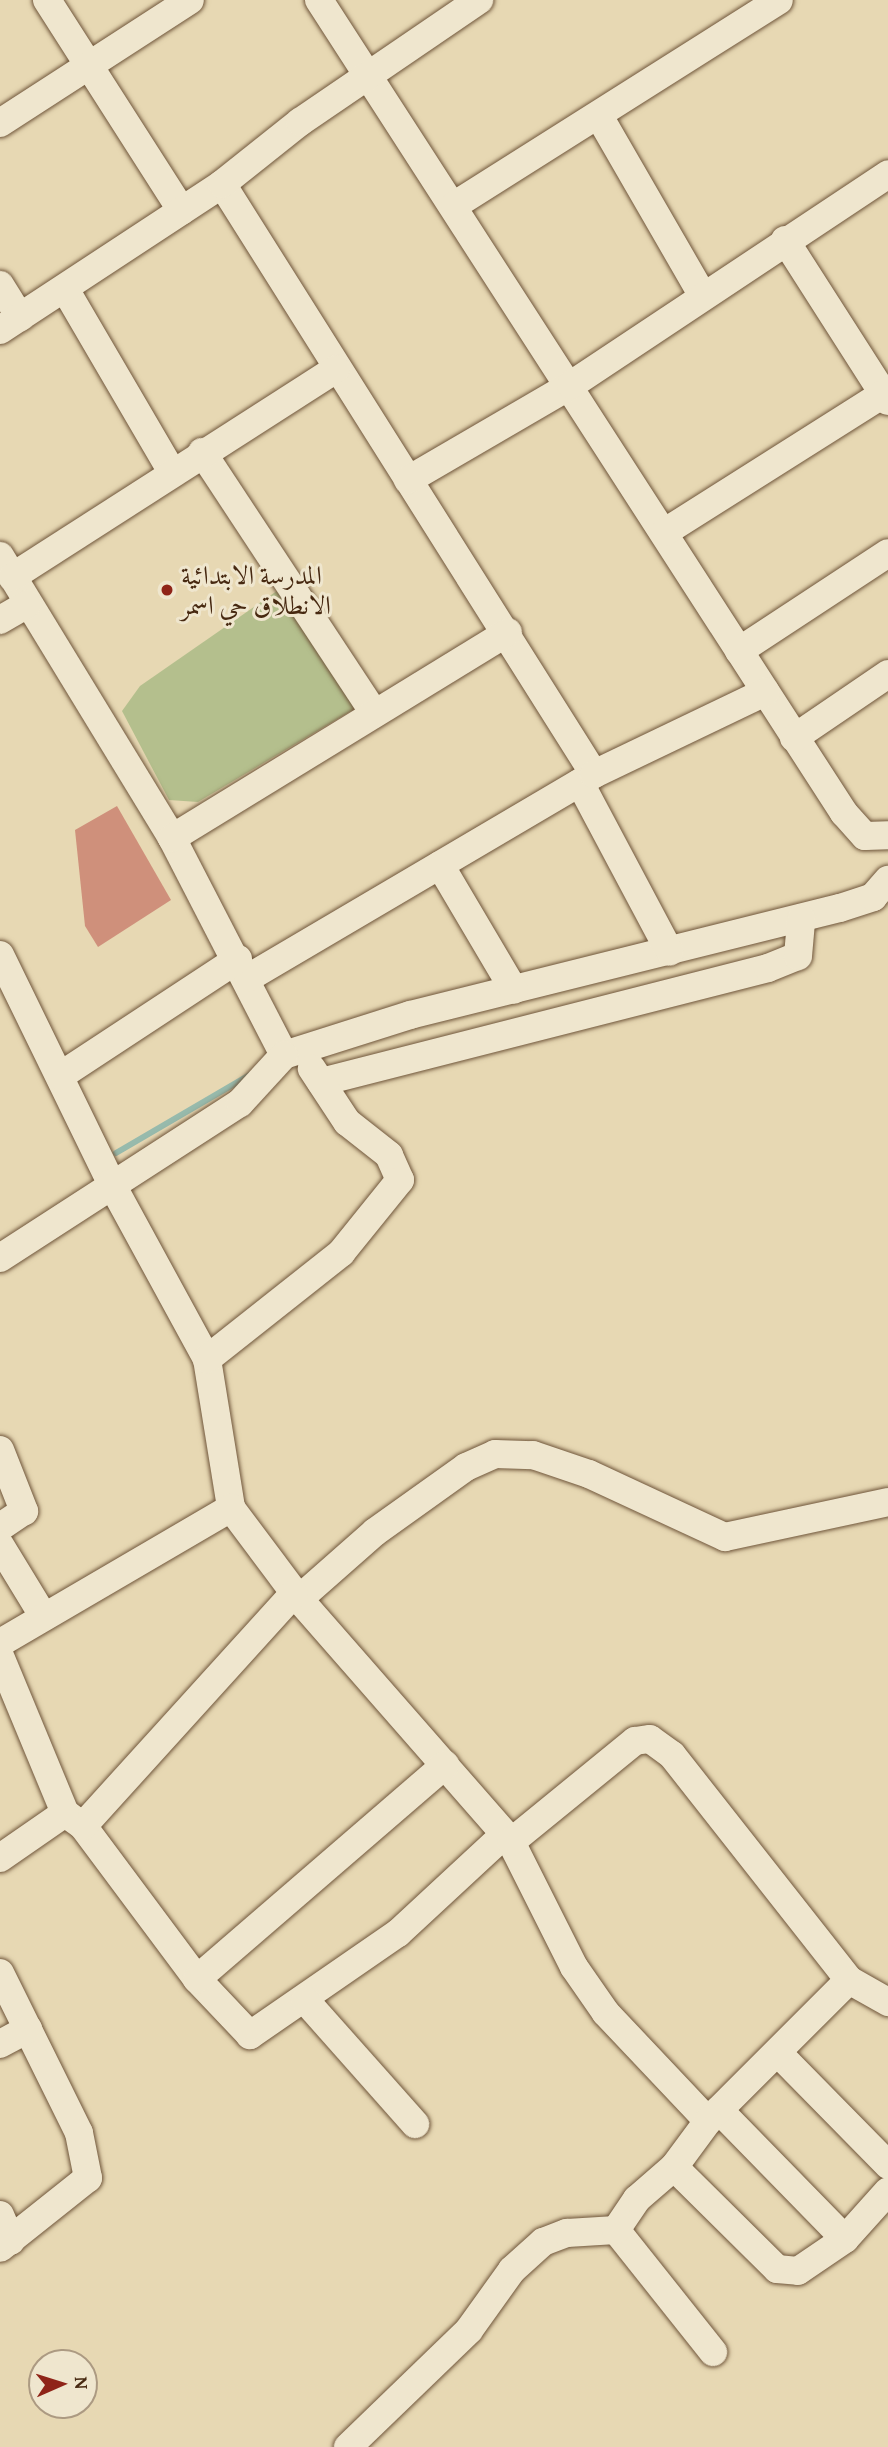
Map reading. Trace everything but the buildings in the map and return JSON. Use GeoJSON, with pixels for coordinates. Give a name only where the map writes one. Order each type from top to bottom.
{"type":"FeatureCollection","features":[{"type":"Feature","properties":{"kind":"street"},"geometry":{"type":"LineString","coordinates":[[47,0],[88,69],[182,211]]}},
{"type":"Feature","properties":{"kind":"street"},"geometry":{"type":"LineString","coordinates":[[0,123],[88,69],[190,0]]}},
{"type":"Feature","properties":{"kind":"street"},"geometry":{"type":"LineString","coordinates":[[0,285],[10,323],[222,184],[479,0]]}},
{"type":"Feature","properties":{"kind":"street"},"geometry":{"type":"LineString","coordinates":[[455,205],[779,0]]}},
{"type":"Feature","properties":{"kind":"street"},"geometry":{"type":"LineString","coordinates":[[323,2],[367,78],[455,205],[794,738],[855,828],[865,836],[888,835]]}},
{"type":"Feature","properties":{"kind":"street"},"geometry":{"type":"LineString","coordinates":[[599,116],[701,293]]}},
{"type":"Feature","properties":{"kind":"street"},"geometry":{"type":"LineString","coordinates":[[408,480],[571,385],[701,293],[888,174]]}},
{"type":"Feature","properties":{"kind":"street"},"geometry":{"type":"LineString","coordinates":[[222,184],[336,369],[508,632],[587,778],[670,952]]}},
{"type":"Feature","properties":{"kind":"street"},"geometry":{"type":"LineString","coordinates":[[665,532],[886,395],[785,240]]}},
{"type":"Feature","properties":{"kind":"street"},"geometry":{"type":"LineString","coordinates":[[65,289],[172,472]]}},
{"type":"Feature","properties":{"kind":"street"},"geometry":{"type":"LineString","coordinates":[[207,1359],[341,1253],[400,1180],[389,1154],[347,1122],[321,1082],[290,1053],[172,838],[6,566],[172,472],[336,369]]}},
{"type":"Feature","properties":{"kind":"street"},"geometry":{"type":"LineString","coordinates":[[202,453],[373,710]]}},
{"type":"Feature","properties":{"kind":"street"},"geometry":{"type":"LineString","coordinates":[[739,651],[888,553]]}},
{"type":"Feature","properties":{"kind":"street"},"geometry":{"type":"LineString","coordinates":[[0,620],[28,604]]}},
{"type":"Feature","properties":{"kind":"street"},"geometry":{"type":"LineString","coordinates":[[172,838],[373,710],[508,632]]}},
{"type":"Feature","properties":{"kind":"street"},"geometry":{"type":"LineString","coordinates":[[794,738],[888,674]]}},
{"type":"Feature","properties":{"kind":"street"},"geometry":{"type":"LineString","coordinates":[[60,1076],[243,968],[440,865],[587,778],[765,692]]}},
{"type":"Feature","properties":{"kind":"street"},"geometry":{"type":"LineString","coordinates":[[440,865],[514,990]]}},
{"type":"Feature","properties":{"kind":"street"},"geometry":{"type":"LineString","coordinates":[[0,1258],[111,1182],[240,1103],[290,1053],[514,990],[801,919],[887,885]]}},
{"type":"Feature","properties":{"kind":"street"},"geometry":{"type":"LineString","coordinates":[[321,1082],[768,968],[798,956],[801,919]]}},
{"type":"Feature","properties":{"kind":"street"},"geometry":{"type":"LineString","coordinates":[[1,961],[111,1182],[207,1359],[230,1508],[296,1596],[508,1838],[574,1967],[606,2013],[845,2239]]}},
{"type":"Feature","properties":{"kind":"street"},"geometry":{"type":"LineString","coordinates":[[0,1450],[24,1511],[0,1527]]}},
{"type":"Feature","properties":{"kind":"street"},"geometry":{"type":"LineString","coordinates":[[0,1858],[74,1819],[296,1596],[376,1532],[466,1467],[495,1454],[533,1455],[589,1474],[725,1537],[888,1502]]}},
{"type":"Feature","properties":{"kind":"street"},"geometry":{"type":"LineString","coordinates":[[0,1643],[230,1508]]}},
{"type":"Feature","properties":{"kind":"street"},"geometry":{"type":"LineString","coordinates":[[0,1545],[44,1617]]}},
{"type":"Feature","properties":{"kind":"street"},"geometry":{"type":"LineString","coordinates":[[0,1656],[74,1819],[197,1979],[250,2035],[305,2000],[398,1933],[508,1838],[563,1804],[616,1753],[650,1739],[672,1755],[849,1980],[888,2003]]}},
{"type":"Feature","properties":{"kind":"street"},"geometry":{"type":"LineString","coordinates":[[197,1979],[445,1765]]}},
{"type":"Feature","properties":{"kind":"street"},"geometry":{"type":"LineString","coordinates":[[0,1973],[79,2133],[88,2178],[6,2245],[0,2215]]}},
{"type":"Feature","properties":{"kind":"street"},"geometry":{"type":"LineString","coordinates":[[617,2230],[637,2199],[674,2167],[714,2115],[779,2054],[849,1980]]}},
{"type":"Feature","properties":{"kind":"street"},"geometry":{"type":"LineString","coordinates":[[305,2000],[415,2123]]}},
{"type":"Feature","properties":{"kind":"street"},"geometry":{"type":"LineString","coordinates":[[0,2044],[28,2029]]}},
{"type":"Feature","properties":{"kind":"street"},"geometry":{"type":"LineString","coordinates":[[779,2054],[888,2165]]}},
{"type":"Feature","properties":{"kind":"street"},"geometry":{"type":"LineString","coordinates":[[674,2167],[776,2269],[798,2271],[845,2239],[888,2191]]}},
{"type":"Feature","properties":{"kind":"street"},"geometry":{"type":"LineString","coordinates":[[617,2230],[713,2352]]}},
{"type":"Feature","properties":{"kind":"street"},"geometry":{"type":"LineString","coordinates":[[364,2441],[469,2330],[512,2270],[543,2242],[567,2233],[617,2230]]}},
{"type":"Feature","properties":{"kind":"green space"},"geometry":{"type":"Polygon","coordinates":[[[284,586],[361,705],[198,802],[169,800],[122,711],[140,686],[284,586]]]}},
{"type":"Feature","properties":{"kind":"waterway"},"geometry":{"type":"LineString","coordinates":[[116,1153],[251,1074]]}},
{"type":"Feature","properties":{"kind":"place","name":"المدرسة الابتدائية الانطلاق حي اسمر"},"geometry":{"type":"Point","coordinates":[167,590]}}]}
